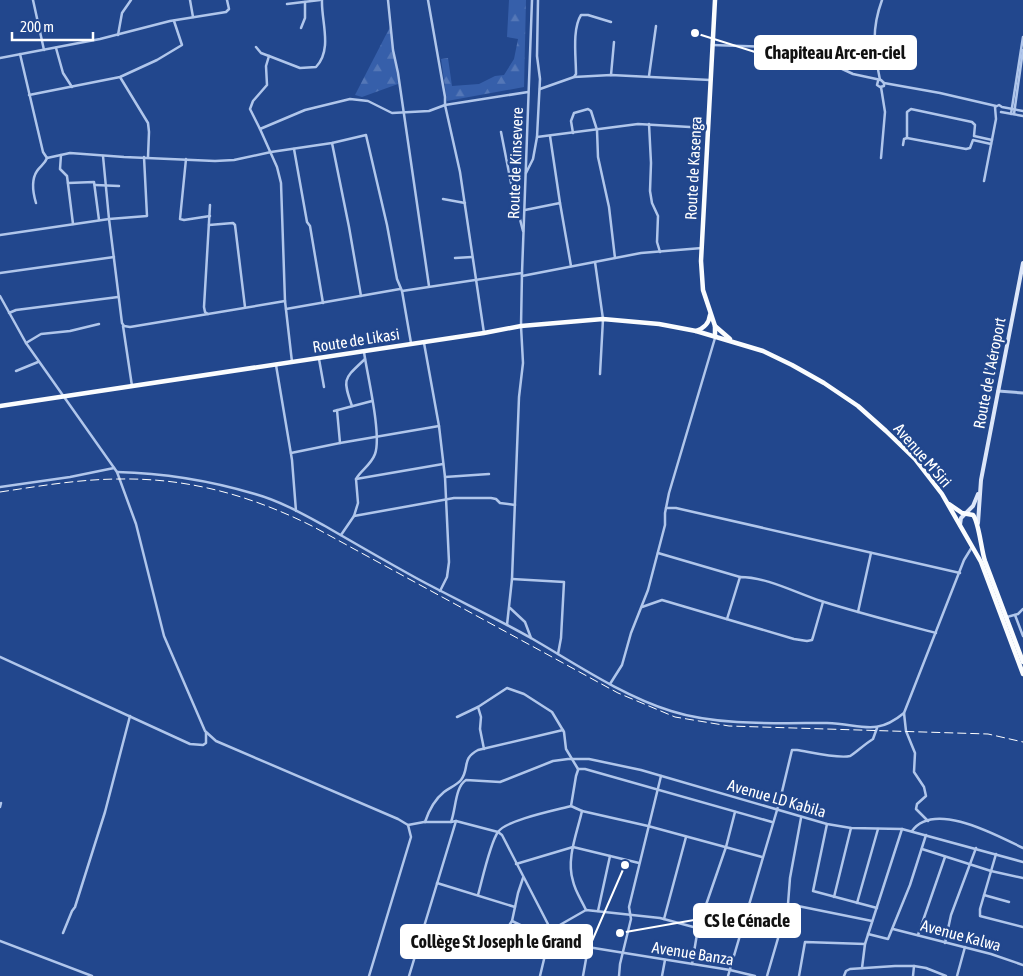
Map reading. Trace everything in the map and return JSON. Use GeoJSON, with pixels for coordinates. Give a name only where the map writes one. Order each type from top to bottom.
{"type":"FeatureCollection","features":[{"type":"Feature","properties":{"kind":"highway","name":"Route de Kasenga"},"geometry":{"type":"LineString","coordinates":[[715,0],[702,248],[702,280],[715,326],[715,336]]}},
{"type":"Feature","properties":{"kind":"highway"},"geometry":{"type":"LineString","coordinates":[[696,331],[706,326],[710,319],[710,313]]}},
{"type":"Feature","properties":{"kind":"highway","name":"Route de Likasi"},"geometry":{"type":"LineString","coordinates":[[0,406],[364,352],[521,326],[602,319],[659,324],[715,336]]}},
{"type":"Feature","properties":{"kind":"highway"},"geometry":{"type":"LineString","coordinates":[[715,326],[736,342]]}},
{"type":"Feature","properties":{"kind":"highway","name":"Avenue M'Siri"},"geometry":{"type":"LineString","coordinates":[[715,336],[763,351],[824,382],[858,406],[904,448],[934,483],[981,562],[1023,674]]}},
{"type":"Feature","properties":{"kind":"highway"},"geometry":{"type":"LineString","coordinates":[[946,501],[959,511],[974,516],[978,523],[985,561],[1023,662]]}},
{"type":"Feature","properties":{"kind":"highway"},"geometry":{"type":"LineString","coordinates":[[969,540],[973,544],[976,543],[979,536]]}},
{"type":"Feature","properties":{"kind":"main road","name":"Route de l'Aéroport"},"geometry":{"type":"LineString","coordinates":[[978,523],[980,487],[997,390],[1023,263]]}},
{"type":"Feature","properties":{"kind":"main road","name":"Route de l'Aéroport"},"geometry":{"type":"LineString","coordinates":[[960,525],[960,520],[975,503],[980,487]]}},
{"type":"Feature","properties":{"kind":"street"},"geometry":{"type":"LineString","coordinates":[[33,0],[44,50]]}},
{"type":"Feature","properties":{"kind":"street"},"geometry":{"type":"LineString","coordinates":[[118,36],[122,13],[131,0]]}},
{"type":"Feature","properties":{"kind":"street"},"geometry":{"type":"LineString","coordinates":[[190,0],[193,17]]}},
{"type":"Feature","properties":{"kind":"street"},"geometry":{"type":"LineString","coordinates":[[0,58],[118,36],[174,21],[226,12],[229,9],[228,0]]}},
{"type":"Feature","properties":{"kind":"street"},"geometry":{"type":"LineString","coordinates":[[256,47],[261,53],[300,68],[316,66],[322,55],[325,43],[321,0],[287,4]]}},
{"type":"Feature","properties":{"kind":"street"},"geometry":{"type":"LineString","coordinates":[[388,0],[393,50],[429,286]]}},
{"type":"Feature","properties":{"kind":"street"},"geometry":{"type":"LineString","coordinates":[[428,0],[445,105],[456,150],[465,203],[484,333]]}},
{"type":"Feature","properties":{"kind":"street","name":"Route de Kinsevere"},"geometry":{"type":"LineString","coordinates":[[507,625],[512,578],[523,363],[521,326],[522,275],[532,0]]}},
{"type":"Feature","properties":{"kind":"street"},"geometry":{"type":"LineString","coordinates":[[525,174],[533,159],[537,137],[540,89],[537,56],[538,0]]}},
{"type":"Feature","properties":{"kind":"street"},"geometry":{"type":"LineString","coordinates":[[881,158],[885,112],[881,87],[877,85],[879,81],[874,53],[874,35],[877,14],[882,0]]}},
{"type":"Feature","properties":{"kind":"street"},"geometry":{"type":"LineString","coordinates":[[300,28],[305,18],[305,2]]}},
{"type":"Feature","properties":{"kind":"street"},"geometry":{"type":"LineString","coordinates":[[574,77],[576,74],[576,35],[579,17],[581,15],[588,15],[611,22]]}},
{"type":"Feature","properties":{"kind":"street"},"geometry":{"type":"LineString","coordinates":[[29,95],[120,77],[157,60],[181,45],[174,21]]}},
{"type":"Feature","properties":{"kind":"street"},"geometry":{"type":"LineString","coordinates":[[649,76],[656,26]]}},
{"type":"Feature","properties":{"kind":"street"},"geometry":{"type":"LineString","coordinates":[[1013,114],[1023,38]]}},
{"type":"Feature","properties":{"kind":"street"},"geometry":{"type":"LineString","coordinates":[[611,75],[614,42]]}},
{"type":"Feature","properties":{"kind":"street"},"geometry":{"type":"LineString","coordinates":[[712,45],[797,48],[853,74],[1023,111]]}},
{"type":"Feature","properties":{"kind":"street"},"geometry":{"type":"LineString","coordinates":[[56,48],[63,73],[72,87]]}},
{"type":"Feature","properties":{"kind":"street"},"geometry":{"type":"LineString","coordinates":[[1017,83],[1023,50]]}},
{"type":"Feature","properties":{"kind":"street"},"geometry":{"type":"LineString","coordinates":[[20,54],[43,152],[47,158]]}},
{"type":"Feature","properties":{"kind":"street"},"geometry":{"type":"LineString","coordinates":[[269,56],[266,66],[267,85],[253,101],[250,109],[270,152],[281,183],[285,301],[292,362]]}},
{"type":"Feature","properties":{"kind":"street"},"geometry":{"type":"LineString","coordinates":[[540,89],[574,77],[611,75],[710,80]]}},
{"type":"Feature","properties":{"kind":"street"},"geometry":{"type":"LineString","coordinates":[[0,235],[99,220],[147,216],[146,157],[148,123],[120,77]]}},
{"type":"Feature","properties":{"kind":"street"},"geometry":{"type":"LineString","coordinates":[[881,87],[884,86],[884,82]]}},
{"type":"Feature","properties":{"kind":"street"},"geometry":{"type":"LineString","coordinates":[[260,129],[305,110],[350,99],[368,101],[392,113],[429,111],[445,105],[528,92]]}},
{"type":"Feature","properties":{"kind":"street"},"geometry":{"type":"LineString","coordinates":[[984,181],[996,119],[996,106]]}},
{"type":"Feature","properties":{"kind":"street"},"geometry":{"type":"LineString","coordinates":[[996,119],[1002,107]]}},
{"type":"Feature","properties":{"kind":"street"},"geometry":{"type":"LineString","coordinates":[[573,133],[572,116],[574,112],[588,109],[593,115],[597,130],[598,157],[609,207],[615,258]]}},
{"type":"Feature","properties":{"kind":"street"},"geometry":{"type":"LineString","coordinates":[[903,145],[904,139],[907,138],[907,112],[911,109],[972,122],[975,125],[970,148],[966,150],[907,138]]}},
{"type":"Feature","properties":{"kind":"street"},"geometry":{"type":"LineString","coordinates":[[996,112],[1023,116]]}},
{"type":"Feature","properties":{"kind":"street"},"geometry":{"type":"LineString","coordinates":[[537,137],[624,125],[649,124],[709,128]]}},
{"type":"Feature","properties":{"kind":"street"},"geometry":{"type":"LineString","coordinates":[[649,124],[650,191],[658,216],[657,242],[660,252]]}},
{"type":"Feature","properties":{"kind":"street"},"geometry":{"type":"LineString","coordinates":[[501,132],[513,194],[524,232]]}},
{"type":"Feature","properties":{"kind":"street"},"geometry":{"type":"LineString","coordinates":[[36,203],[34,180],[36,172],[47,158],[70,152],[103,156],[215,161],[234,160],[270,152],[332,143],[366,135],[401,290],[411,344]]}},
{"type":"Feature","properties":{"kind":"street"},"geometry":{"type":"LineString","coordinates":[[550,136],[571,266]]}},
{"type":"Feature","properties":{"kind":"street"},"geometry":{"type":"LineString","coordinates":[[973,138],[992,142]]}},
{"type":"Feature","properties":{"kind":"street"},"geometry":{"type":"LineString","coordinates":[[332,143],[361,296]]}},
{"type":"Feature","properties":{"kind":"street"},"geometry":{"type":"LineString","coordinates":[[294,149],[307,222],[310,226],[318,266],[323,303]]}},
{"type":"Feature","properties":{"kind":"street"},"geometry":{"type":"LineString","coordinates":[[61,154],[60,169],[67,175],[73,224]]}},
{"type":"Feature","properties":{"kind":"street"},"geometry":{"type":"LineString","coordinates":[[103,156],[118,297],[132,386]]}},
{"type":"Feature","properties":{"kind":"street"},"geometry":{"type":"LineString","coordinates":[[186,159],[180,219],[210,216]]}},
{"type":"Feature","properties":{"kind":"street"},"geometry":{"type":"LineString","coordinates":[[68,183],[93,181],[99,220]]}},
{"type":"Feature","properties":{"kind":"street"},"geometry":{"type":"LineString","coordinates":[[95,186],[119,186]]}},
{"type":"Feature","properties":{"kind":"street"},"geometry":{"type":"LineString","coordinates":[[443,200],[465,203]]}},
{"type":"Feature","properties":{"kind":"street"},"geometry":{"type":"LineString","coordinates":[[524,210],[560,203]]}},
{"type":"Feature","properties":{"kind":"street"},"geometry":{"type":"LineString","coordinates":[[208,314],[204,307],[210,205]]}},
{"type":"Feature","properties":{"kind":"street"},"geometry":{"type":"LineString","coordinates":[[209,225],[233,223],[235,225],[245,307]]}},
{"type":"Feature","properties":{"kind":"street"},"geometry":{"type":"LineString","coordinates":[[286,309],[476,279],[522,275],[615,258],[702,248]]}},
{"type":"Feature","properties":{"kind":"street"},"geometry":{"type":"LineString","coordinates":[[0,273],[114,257]]}},
{"type":"Feature","properties":{"kind":"street"},"geometry":{"type":"LineString","coordinates":[[455,258],[472,257]]}},
{"type":"Feature","properties":{"kind":"street"},"geometry":{"type":"LineString","coordinates":[[595,262],[602,319],[600,374]]}},
{"type":"Feature","properties":{"kind":"street"},"geometry":{"type":"LineString","coordinates":[[0,296],[38,362],[117,472],[136,524],[164,636],[205,732],[206,743],[203,746],[195,746],[0,657]]}},
{"type":"Feature","properties":{"kind":"street"},"geometry":{"type":"LineString","coordinates":[[9,313],[16,310],[118,297]]}},
{"type":"Feature","properties":{"kind":"street"},"geometry":{"type":"LineString","coordinates":[[123,325],[130,327],[285,301]]}},
{"type":"Feature","properties":{"kind":"street"},"geometry":{"type":"LineString","coordinates":[[26,342],[41,334],[70,331],[99,324]]}},
{"type":"Feature","properties":{"kind":"street"},"geometry":{"type":"LineString","coordinates":[[610,684],[622,665],[629,638],[648,590],[665,525],[666,508],[715,336]]}},
{"type":"Feature","properties":{"kind":"street"},"geometry":{"type":"LineString","coordinates":[[424,342],[439,426],[445,477],[449,562],[447,577],[440,591]]}},
{"type":"Feature","properties":{"kind":"street"},"geometry":{"type":"LineString","coordinates":[[341,535],[354,516],[358,500],[356,479],[373,458],[376,447],[377,437],[364,352]]}},
{"type":"Feature","properties":{"kind":"street"},"geometry":{"type":"LineString","coordinates":[[319,358],[324,387]]}},
{"type":"Feature","properties":{"kind":"street"},"geometry":{"type":"LineString","coordinates":[[352,406],[347,392],[347,376],[365,360]]}},
{"type":"Feature","properties":{"kind":"street"},"geometry":{"type":"LineString","coordinates":[[16,371],[38,362]]}},
{"type":"Feature","properties":{"kind":"street"},"geometry":{"type":"LineString","coordinates":[[276,365],[291,453],[296,511]]}},
{"type":"Feature","properties":{"kind":"street"},"geometry":{"type":"LineString","coordinates":[[997,390],[1023,393]]}},
{"type":"Feature","properties":{"kind":"street"},"geometry":{"type":"LineString","coordinates":[[340,443],[335,411],[372,400]]}},
{"type":"Feature","properties":{"kind":"street"},"geometry":{"type":"LineString","coordinates":[[291,453],[439,426]]}},
{"type":"Feature","properties":{"kind":"street"},"geometry":{"type":"LineString","coordinates":[[356,479],[444,464]]}},
{"type":"Feature","properties":{"kind":"street"},"geometry":{"type":"LineString","coordinates":[[0,488],[114,468]]}},
{"type":"Feature","properties":{"kind":"street"},"geometry":{"type":"LineString","coordinates":[[117,472],[156,475],[222,486],[256,494],[296,511],[440,591],[531,638],[610,684],[654,705],[692,717],[724,721],[830,723],[877,728],[904,713]]}},
{"type":"Feature","properties":{"kind":"street"},"geometry":{"type":"LineString","coordinates":[[445,477],[489,474]]}},
{"type":"Feature","properties":{"kind":"street"},"geometry":{"type":"LineString","coordinates":[[354,516],[466,497],[491,498],[496,499],[500,503],[515,505]]}},
{"type":"Feature","properties":{"kind":"street"},"geometry":{"type":"LineString","coordinates":[[666,508],[676,508],[960,573]]}},
{"type":"Feature","properties":{"kind":"street"},"geometry":{"type":"LineString","coordinates":[[928,821],[916,809],[917,804],[926,796],[926,791],[914,772],[915,753],[906,731],[904,713],[964,560],[972,547]]}},
{"type":"Feature","properties":{"kind":"street"},"geometry":{"type":"LineString","coordinates":[[658,553],[740,578],[754,578],[823,602],[936,633]]}},
{"type":"Feature","properties":{"kind":"street"},"geometry":{"type":"LineString","coordinates":[[858,612],[871,553]]}},
{"type":"Feature","properties":{"kind":"street"},"geometry":{"type":"LineString","coordinates":[[512,578],[564,582],[561,638],[558,654]]}},
{"type":"Feature","properties":{"kind":"street"},"geometry":{"type":"LineString","coordinates":[[727,619],[740,578]]}},
{"type":"Feature","properties":{"kind":"street"},"geometry":{"type":"LineString","coordinates":[[641,608],[651,602],[662,600],[794,639],[810,641],[813,637],[823,602]]}},
{"type":"Feature","properties":{"kind":"street"},"geometry":{"type":"LineString","coordinates":[[510,608],[524,622],[531,638]]}},
{"type":"Feature","properties":{"kind":"street"},"geometry":{"type":"LineString","coordinates":[[1007,617],[1015,615],[1023,609]]}},
{"type":"Feature","properties":{"kind":"street"},"geometry":{"type":"LineString","coordinates":[[1015,615],[1023,636]]}},
{"type":"Feature","properties":{"kind":"street"},"geometry":{"type":"LineString","coordinates":[[1016,620],[1023,626]]}},
{"type":"Feature","properties":{"kind":"street"},"geometry":{"type":"LineString","coordinates":[[457,717],[478,707],[507,688],[514,689],[552,712],[563,730],[564,746],[578,770],[571,806]]}},
{"type":"Feature","properties":{"kind":"street"},"geometry":{"type":"LineString","coordinates":[[478,707],[482,721],[480,729],[484,749]]}},
{"type":"Feature","properties":{"kind":"street"},"geometry":{"type":"LineString","coordinates":[[63,933],[75,907],[105,812],[130,716]]}},
{"type":"Feature","properties":{"kind":"street"},"geometry":{"type":"LineString","coordinates":[[728,976],[792,750],[851,756],[873,739],[877,728]]}},
{"type":"Feature","properties":{"kind":"street"},"geometry":{"type":"LineString","coordinates":[[451,822],[469,757],[478,750],[563,730]]}},
{"type":"Feature","properties":{"kind":"street"},"geometry":{"type":"LineString","coordinates":[[205,732],[216,741],[408,825],[412,837],[369,976]]}},
{"type":"Feature","properties":{"kind":"street","name":"Avenue LD Kabila"},"geometry":{"type":"LineString","coordinates":[[461,782],[472,779],[500,782],[553,762],[589,759],[641,770],[801,818],[851,828],[912,831],[1023,862]]}},
{"type":"Feature","properties":{"kind":"street","name":"Avenue LD Kabila"},"geometry":{"type":"LineString","coordinates":[[578,770],[584,769],[772,822]]}},
{"type":"Feature","properties":{"kind":"street"},"geometry":{"type":"LineString","coordinates":[[619,976],[631,918],[629,907],[661,776]]}},
{"type":"Feature","properties":{"kind":"street"},"geometry":{"type":"LineString","coordinates":[[424,822],[432,804],[445,791],[461,782]]}},
{"type":"Feature","properties":{"kind":"street"},"geometry":{"type":"LineString","coordinates":[[478,895],[498,832],[512,823],[571,806],[582,811],[762,856]]}},
{"type":"Feature","properties":{"kind":"street"},"geometry":{"type":"LineString","coordinates":[[582,811],[573,847],[572,878],[586,910]]}},
{"type":"Feature","properties":{"kind":"street"},"geometry":{"type":"LineString","coordinates":[[692,964],[698,928],[726,847],[735,812]]}},
{"type":"Feature","properties":{"kind":"street"},"geometry":{"type":"LineString","coordinates":[[768,976],[788,904],[790,878],[801,818]]}},
{"type":"Feature","properties":{"kind":"street"},"geometry":{"type":"LineString","coordinates":[[912,831],[918,824],[928,821],[949,820],[983,828],[1023,848]]}},
{"type":"Feature","properties":{"kind":"street"},"geometry":{"type":"LineString","coordinates":[[408,825],[424,822],[456,821],[498,832],[502,835],[551,930],[540,976]]}},
{"type":"Feature","properties":{"kind":"street"},"geometry":{"type":"LineString","coordinates":[[409,976],[456,821]]}},
{"type":"Feature","properties":{"kind":"street"},"geometry":{"type":"LineString","coordinates":[[827,824],[812,890],[878,908]]}},
{"type":"Feature","properties":{"kind":"street"},"geometry":{"type":"LineString","coordinates":[[834,897],[851,828]]}},
{"type":"Feature","properties":{"kind":"street"},"geometry":{"type":"LineString","coordinates":[[857,902],[878,829]]}},
{"type":"Feature","properties":{"kind":"street"},"geometry":{"type":"LineString","coordinates":[[862,968],[865,944],[902,830]]}},
{"type":"Feature","properties":{"kind":"street"},"geometry":{"type":"LineString","coordinates":[[868,934],[887,939],[893,929],[926,835]]}},
{"type":"Feature","properties":{"kind":"street"},"geometry":{"type":"LineString","coordinates":[[664,919],[686,837]]}},
{"type":"Feature","properties":{"kind":"street"},"geometry":{"type":"LineString","coordinates":[[516,864],[573,847],[639,863]]}},
{"type":"Feature","properties":{"kind":"street"},"geometry":{"type":"LineString","coordinates":[[945,943],[951,915],[976,848]]}},
{"type":"Feature","properties":{"kind":"street"},"geometry":{"type":"LineString","coordinates":[[922,849],[991,871],[1023,878]]}},
{"type":"Feature","properties":{"kind":"street"},"geometry":{"type":"LineString","coordinates":[[996,854],[980,916],[1023,927]]}},
{"type":"Feature","properties":{"kind":"street"},"geometry":{"type":"LineString","coordinates":[[598,911],[610,856]]}},
{"type":"Feature","properties":{"kind":"street"},"geometry":{"type":"LineString","coordinates":[[918,935],[945,857]]}},
{"type":"Feature","properties":{"kind":"street"},"geometry":{"type":"LineString","coordinates":[[503,942],[506,930],[512,921],[523,878]]}},
{"type":"Feature","properties":{"kind":"street"},"geometry":{"type":"LineString","coordinates":[[437,883],[515,907]]}},
{"type":"Feature","properties":{"kind":"street"},"geometry":{"type":"LineString","coordinates":[[984,895],[1009,902]]}},
{"type":"Feature","properties":{"kind":"street"},"geometry":{"type":"LineString","coordinates":[[788,904],[873,921]]}},
{"type":"Feature","properties":{"kind":"street"},"geometry":{"type":"LineString","coordinates":[[551,930],[586,910],[664,919],[698,928]]}},
{"type":"Feature","properties":{"kind":"street","name":"Avenue Banza"},"geometry":{"type":"LineString","coordinates":[[512,921],[536,933],[569,944],[730,970],[755,976]]}},
{"type":"Feature","properties":{"kind":"street","name":"Avenue Kalwa"},"geometry":{"type":"LineString","coordinates":[[893,929],[1023,964]]}},
{"type":"Feature","properties":{"kind":"street"},"geometry":{"type":"LineString","coordinates":[[0,941],[92,976]]}},
{"type":"Feature","properties":{"kind":"street"},"geometry":{"type":"LineString","coordinates":[[799,976],[805,942],[865,944]]}},
{"type":"Feature","properties":{"kind":"street"},"geometry":{"type":"LineString","coordinates":[[547,949],[569,944]]}},
{"type":"Feature","properties":{"kind":"street"},"geometry":{"type":"LineString","coordinates":[[957,976],[965,947]]}},
{"type":"Feature","properties":{"kind":"street"},"geometry":{"type":"LineString","coordinates":[[583,976],[588,948]]}},
{"type":"Feature","properties":{"kind":"street"},"geometry":{"type":"LineString","coordinates":[[662,976],[666,960]]}},
{"type":"Feature","properties":{"kind":"street"},"geometry":{"type":"LineString","coordinates":[[844,976],[846,970],[895,966],[926,968],[946,976]]}},
{"type":"Feature","properties":{"kind":"street"},"geometry":{"type":"LineString","coordinates":[[913,976],[914,966]]}},
{"type":"Feature","properties":{"kind":"green space"},"geometry":{"type":"Polygon","coordinates":[[[509,0],[526,0],[524,87],[447,101],[441,59],[448,58],[452,86],[479,84],[495,76],[504,75],[514,59],[518,39],[507,37],[509,0]]]}},
{"type":"Feature","properties":{"kind":"green space"},"geometry":{"type":"Polygon","coordinates":[[[391,25],[398,84],[362,97],[355,95],[391,25]]]}},
{"type":"Feature","properties":{"kind":"railway"},"geometry":{"type":"LineString","coordinates":[[0,492],[60,483],[121,479],[171,482],[219,491],[243,498],[289,515],[312,526],[618,693],[675,717],[729,726],[988,734],[1023,742]]}},
{"type":"Feature","properties":{"kind":"place","name":"Chapiteau Arc-en-ciel"},"geometry":{"type":"Point","coordinates":[695,33]}},
{"type":"Feature","properties":{"kind":"place","name":"Collège St Joseph le Grand"},"geometry":{"type":"Point","coordinates":[625,865]}},
{"type":"Feature","properties":{"kind":"place","name":"CS le Cénacle"},"geometry":{"type":"Point","coordinates":[620,933]}}]}
